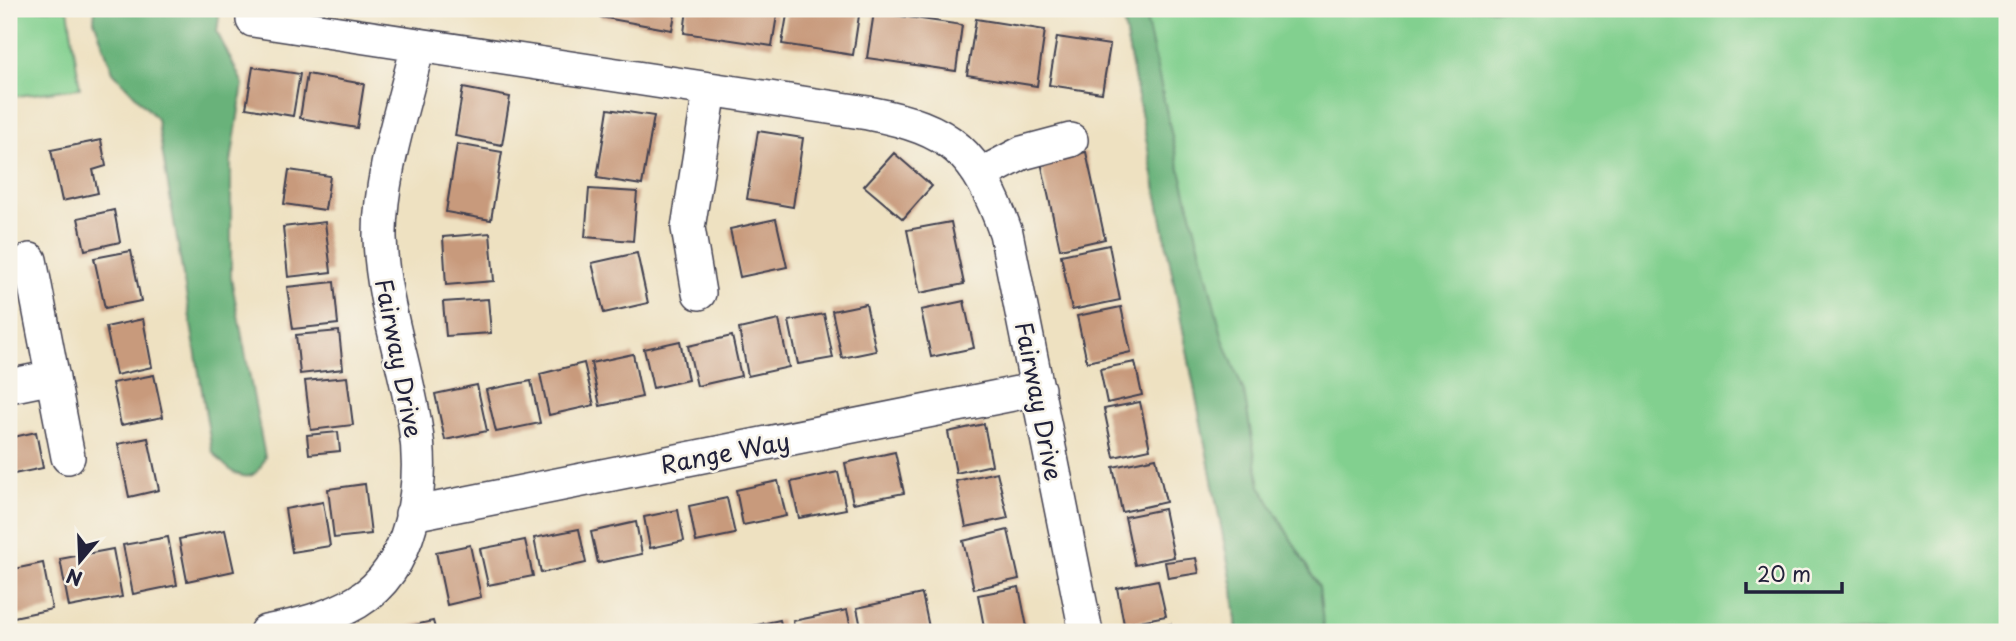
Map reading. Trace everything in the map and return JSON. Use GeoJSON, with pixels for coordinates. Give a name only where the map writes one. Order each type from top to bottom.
{"type":"FeatureCollection","features":[{"type":"Feature","properties":{"kind":"street","name":"Fairway Drive"},"geometry":{"type":"LineString","coordinates":[[253,20],[904,120],[945,138],[965,155],[980,175],[1006,233],[1086,632]]}},
{"type":"Feature","properties":{"kind":"street","name":"Fairway Drive"},"geometry":{"type":"LineString","coordinates":[[266,632],[340,611],[373,591],[397,559],[412,514],[417,471],[416,428],[387,298],[380,235],[384,192],[418,45]]}},
{"type":"Feature","properties":{"kind":"street"},"geometry":{"type":"LineString","coordinates":[[699,293],[688,228],[710,90]]}},
{"type":"Feature","properties":{"kind":"street"},"geometry":{"type":"LineString","coordinates":[[980,175],[1022,153],[1071,140]]}},
{"type":"Feature","properties":{"kind":"street"},"geometry":{"type":"LineString","coordinates":[[30,260],[68,457]]}},
{"type":"Feature","properties":{"kind":"street"},"geometry":{"type":"LineString","coordinates":[[9,386],[52,377]]}},
{"type":"Feature","properties":{"kind":"street","name":"Range Way"},"geometry":{"type":"LineString","coordinates":[[412,514],[1038,389]]}},
{"type":"Feature","properties":{"kind":"green space"},"geometry":{"type":"Polygon","coordinates":[[[9,9],[68,9],[80,88],[9,97],[9,9]]]}},
{"type":"Feature","properties":{"kind":"green space"},"geometry":{"type":"Polygon","coordinates":[[[95,9],[220,9],[217,32],[243,84],[231,162],[231,278],[265,457],[260,468],[253,474],[239,475],[212,451],[157,119],[113,72],[94,20],[95,9]]]}},
{"type":"Feature","properties":{"kind":"green space"},"geometry":{"type":"Polygon","coordinates":[[[1121,9],[2007,9],[2007,632],[1237,632],[1233,588],[1121,9]]]}},
{"type":"Feature","properties":{"kind":"green space"},"geometry":{"type":"Polygon","coordinates":[[[1121,9],[1144,9],[1175,150],[1223,339],[1244,392],[1260,486],[1319,587],[1324,632],[1237,632],[1233,588],[1121,9]]]}},
{"type":"Feature","properties":{"kind":"building"},"geometry":{"type":"Polygon","coordinates":[[[601,9],[676,9],[672,30],[600,17],[601,9]]]}},
{"type":"Feature","properties":{"kind":"building"},"geometry":{"type":"Polygon","coordinates":[[[687,9],[778,9],[772,46],[684,33],[687,9]]]}},
{"type":"Feature","properties":{"kind":"building"},"geometry":{"type":"Polygon","coordinates":[[[788,9],[860,9],[853,55],[782,44],[788,9]]]}},
{"type":"Feature","properties":{"kind":"building"},"geometry":{"type":"Polygon","coordinates":[[[874,12],[962,25],[956,71],[867,58],[874,12]]]}},
{"type":"Feature","properties":{"kind":"building"},"geometry":{"type":"Polygon","coordinates":[[[976,19],[1045,30],[1037,86],[967,75],[976,19]]]}},
{"type":"Feature","properties":{"kind":"building"},"geometry":{"type":"Polygon","coordinates":[[[1057,37],[1110,45],[1102,93],[1049,85],[1057,37]]]}},
{"type":"Feature","properties":{"kind":"building"},"geometry":{"type":"Polygon","coordinates":[[[253,67],[300,74],[293,116],[246,108],[253,67]]]}},
{"type":"Feature","properties":{"kind":"building"},"geometry":{"type":"Polygon","coordinates":[[[307,74],[364,84],[357,128],[300,118],[307,74]]]}},
{"type":"Feature","properties":{"kind":"building"},"geometry":{"type":"Polygon","coordinates":[[[463,88],[510,97],[502,145],[455,136],[463,88]]]}},
{"type":"Feature","properties":{"kind":"building"},"geometry":{"type":"Polygon","coordinates":[[[608,109],[654,116],[642,185],[597,178],[608,109]]]}},
{"type":"Feature","properties":{"kind":"building"},"geometry":{"type":"Polygon","coordinates":[[[758,131],[803,138],[793,207],[747,199],[758,131]]]}},
{"type":"Feature","properties":{"kind":"building"},"geometry":{"type":"Polygon","coordinates":[[[101,140],[106,166],[93,170],[98,193],[62,201],[51,150],[101,140]]]}},
{"type":"Feature","properties":{"kind":"building"},"geometry":{"type":"Polygon","coordinates":[[[457,144],[502,152],[491,220],[446,212],[457,144]]]}},
{"type":"Feature","properties":{"kind":"building"},"geometry":{"type":"Polygon","coordinates":[[[1086,152],[1105,239],[1060,249],[1041,162],[1086,152]]]}},
{"type":"Feature","properties":{"kind":"building"},"geometry":{"type":"Polygon","coordinates":[[[894,153],[932,186],[903,219],[864,186],[894,153]]]}},
{"type":"Feature","properties":{"kind":"building"},"geometry":{"type":"Polygon","coordinates":[[[289,170],[330,176],[325,210],[284,204],[289,170]]]}},
{"type":"Feature","properties":{"kind":"building"},"geometry":{"type":"Polygon","coordinates":[[[589,189],[637,192],[633,241],[585,237],[589,189]]]}},
{"type":"Feature","properties":{"kind":"building"},"geometry":{"type":"Polygon","coordinates":[[[114,210],[120,242],[85,250],[78,218],[114,210]]]}},
{"type":"Feature","properties":{"kind":"building"},"geometry":{"type":"Polygon","coordinates":[[[776,219],[787,267],[740,277],[730,229],[776,219]]]}},
{"type":"Feature","properties":{"kind":"building"},"geometry":{"type":"Polygon","coordinates":[[[325,222],[331,272],[288,277],[283,227],[325,222]]]}},
{"type":"Feature","properties":{"kind":"building"},"geometry":{"type":"Polygon","coordinates":[[[951,222],[964,284],[920,293],[907,230],[951,222]]]}},
{"type":"Feature","properties":{"kind":"building"},"geometry":{"type":"Polygon","coordinates":[[[490,233],[494,281],[446,285],[443,237],[490,233]]]}},
{"type":"Feature","properties":{"kind":"building"},"geometry":{"type":"Polygon","coordinates":[[[1109,245],[1120,300],[1072,310],[1061,255],[1109,245]]]}},
{"type":"Feature","properties":{"kind":"building"},"geometry":{"type":"Polygon","coordinates":[[[131,251],[141,301],[105,308],[94,258],[131,251]]]}},
{"type":"Feature","properties":{"kind":"building"},"geometry":{"type":"Polygon","coordinates":[[[637,253],[648,303],[604,313],[592,263],[637,253]]]}},
{"type":"Feature","properties":{"kind":"building"},"geometry":{"type":"Polygon","coordinates":[[[334,282],[338,324],[293,329],[287,287],[334,282]]]}},
{"type":"Feature","properties":{"kind":"building"},"geometry":{"type":"Polygon","coordinates":[[[488,299],[491,333],[446,336],[443,302],[488,299]]]}},
{"type":"Feature","properties":{"kind":"building"},"geometry":{"type":"Polygon","coordinates":[[[964,301],[974,348],[931,357],[921,310],[964,301]]]}},
{"type":"Feature","properties":{"kind":"building"},"geometry":{"type":"Polygon","coordinates":[[[866,304],[876,351],[842,358],[832,311],[866,304]]]}},
{"type":"Feature","properties":{"kind":"building"},"geometry":{"type":"Polygon","coordinates":[[[1121,307],[1131,352],[1087,362],[1077,316],[1121,307]]]}},
{"type":"Feature","properties":{"kind":"building"},"geometry":{"type":"Polygon","coordinates":[[[824,314],[833,358],[798,364],[789,321],[824,314]]]}},
{"type":"Feature","properties":{"kind":"building"},"geometry":{"type":"Polygon","coordinates":[[[143,319],[152,367],[116,375],[106,327],[143,319]]]}},
{"type":"Feature","properties":{"kind":"building"},"geometry":{"type":"Polygon","coordinates":[[[779,320],[789,367],[748,376],[739,329],[779,320]]]}},
{"type":"Feature","properties":{"kind":"building"},"geometry":{"type":"Polygon","coordinates":[[[339,331],[343,369],[300,374],[296,335],[339,331]]]}},
{"type":"Feature","properties":{"kind":"building"},"geometry":{"type":"Polygon","coordinates":[[[732,336],[741,376],[697,386],[688,346],[732,336]]]}},
{"type":"Feature","properties":{"kind":"building"},"geometry":{"type":"Polygon","coordinates":[[[680,341],[688,380],[653,388],[644,349],[680,341]]]}},
{"type":"Feature","properties":{"kind":"building"},"geometry":{"type":"Polygon","coordinates":[[[633,354],[642,397],[600,406],[591,363],[633,354]]]}},
{"type":"Feature","properties":{"kind":"building"},"geometry":{"type":"Polygon","coordinates":[[[1135,362],[1142,395],[1107,403],[1100,369],[1135,362]]]}},
{"type":"Feature","properties":{"kind":"building"},"geometry":{"type":"Polygon","coordinates":[[[584,363],[594,405],[549,415],[540,374],[584,363]]]}},
{"type":"Feature","properties":{"kind":"building"},"geometry":{"type":"Polygon","coordinates":[[[154,375],[163,417],[121,425],[112,383],[154,375]]]}},
{"type":"Feature","properties":{"kind":"building"},"geometry":{"type":"Polygon","coordinates":[[[347,377],[353,425],[311,430],[305,381],[347,377]]]}},
{"type":"Feature","properties":{"kind":"building"},"geometry":{"type":"Polygon","coordinates":[[[531,381],[540,423],[496,432],[486,390],[531,381]]]}},
{"type":"Feature","properties":{"kind":"building"},"geometry":{"type":"Polygon","coordinates":[[[477,385],[487,431],[445,440],[435,394],[477,385]]]}},
{"type":"Feature","properties":{"kind":"building"},"geometry":{"type":"Polygon","coordinates":[[[1140,402],[1150,449],[1114,457],[1104,409],[1140,402]]]}},
{"type":"Feature","properties":{"kind":"building"},"geometry":{"type":"Polygon","coordinates":[[[984,424],[992,465],[956,473],[948,432],[984,424]]]}},
{"type":"Feature","properties":{"kind":"building"},"geometry":{"type":"Polygon","coordinates":[[[36,432],[43,468],[9,475],[9,438],[36,432]]]}},
{"type":"Feature","properties":{"kind":"building"},"geometry":{"type":"Polygon","coordinates":[[[338,432],[340,451],[309,454],[307,435],[338,432]]]}},
{"type":"Feature","properties":{"kind":"building"},"geometry":{"type":"Polygon","coordinates":[[[148,438],[159,490],[129,497],[118,444],[148,438]]]}},
{"type":"Feature","properties":{"kind":"building"},"geometry":{"type":"Polygon","coordinates":[[[895,452],[904,493],[853,503],[845,463],[895,452]]]}},
{"type":"Feature","properties":{"kind":"building"},"geometry":{"type":"Polygon","coordinates":[[[1156,458],[1166,502],[1122,512],[1113,467],[1156,458]]]}},
{"type":"Feature","properties":{"kind":"building"},"geometry":{"type":"Polygon","coordinates":[[[838,472],[846,509],[799,518],[791,482],[838,472]]]}},
{"type":"Feature","properties":{"kind":"building"},"geometry":{"type":"Polygon","coordinates":[[[997,472],[1008,518],[966,527],[956,481],[997,472]]]}},
{"type":"Feature","properties":{"kind":"building"},"geometry":{"type":"Polygon","coordinates":[[[778,481],[786,516],[743,525],[736,490],[778,481]]]}},
{"type":"Feature","properties":{"kind":"building"},"geometry":{"type":"Polygon","coordinates":[[[365,484],[371,534],[334,538],[328,489],[365,484]]]}},
{"type":"Feature","properties":{"kind":"building"},"geometry":{"type":"Polygon","coordinates":[[[727,498],[735,534],[696,542],[689,506],[727,498]]]}},
{"type":"Feature","properties":{"kind":"building"},"geometry":{"type":"Polygon","coordinates":[[[323,502],[330,546],[292,552],[285,509],[323,502]]]}},
{"type":"Feature","properties":{"kind":"building"},"geometry":{"type":"Polygon","coordinates":[[[1164,509],[1174,557],[1135,565],[1125,517],[1164,509]]]}},
{"type":"Feature","properties":{"kind":"building"},"geometry":{"type":"Polygon","coordinates":[[[678,510],[684,541],[650,548],[644,517],[678,510]]]}},
{"type":"Feature","properties":{"kind":"building"},"geometry":{"type":"Polygon","coordinates":[[[636,522],[642,554],[598,563],[591,532],[636,522]]]}},
{"type":"Feature","properties":{"kind":"building"},"geometry":{"type":"Polygon","coordinates":[[[579,529],[586,563],[541,573],[534,538],[579,529]]]}},
{"type":"Feature","properties":{"kind":"building"},"geometry":{"type":"Polygon","coordinates":[[[225,530],[234,571],[187,581],[179,539],[225,530]]]}},
{"type":"Feature","properties":{"kind":"building"},"geometry":{"type":"Polygon","coordinates":[[[1008,530],[1019,579],[974,589],[963,541],[1008,530]]]}},
{"type":"Feature","properties":{"kind":"building"},"geometry":{"type":"Polygon","coordinates":[[[168,537],[177,585],[133,594],[123,545],[168,537]]]}},
{"type":"Feature","properties":{"kind":"building"},"geometry":{"type":"Polygon","coordinates":[[[525,540],[533,576],[488,585],[480,549],[525,540]]]}},
{"type":"Feature","properties":{"kind":"building"},"geometry":{"type":"Polygon","coordinates":[[[470,545],[481,597],[447,605],[436,552],[470,545]]]}},
{"type":"Feature","properties":{"kind":"building"},"geometry":{"type":"Polygon","coordinates":[[[113,549],[122,597],[69,607],[60,559],[113,549]]]}},
{"type":"Feature","properties":{"kind":"building"},"geometry":{"type":"Polygon","coordinates":[[[1196,558],[1199,573],[1168,578],[1165,562],[1196,558]]]}},
{"type":"Feature","properties":{"kind":"building"},"geometry":{"type":"Polygon","coordinates":[[[43,563],[52,609],[9,618],[9,570],[43,563]]]}},
{"type":"Feature","properties":{"kind":"building"},"geometry":{"type":"Polygon","coordinates":[[[1158,580],[1166,616],[1124,624],[1117,588],[1158,580]]]}},
{"type":"Feature","properties":{"kind":"building"},"geometry":{"type":"Polygon","coordinates":[[[1019,587],[1028,632],[985,632],[978,595],[1019,587]]]}},
{"type":"Feature","properties":{"kind":"building"},"geometry":{"type":"Polygon","coordinates":[[[922,594],[930,632],[862,632],[857,608],[922,594]]]}},
{"type":"Feature","properties":{"kind":"building"},"geometry":{"type":"Polygon","coordinates":[[[847,610],[852,632],[795,632],[793,621],[847,610]]]}},
{"type":"Feature","properties":{"kind":"building"},"geometry":{"type":"Polygon","coordinates":[[[780,620],[783,632],[739,632],[738,629],[780,620]]]}},
{"type":"Feature","properties":{"kind":"building"},"geometry":{"type":"Polygon","coordinates":[[[433,621],[436,632],[402,632],[401,628],[433,621]]]}},
{"type":"Feature","properties":{"kind":"building"},"geometry":{"type":"Polygon","coordinates":[[[1171,624],[1172,632],[1139,632],[1139,631],[1171,624]]]}}]}
